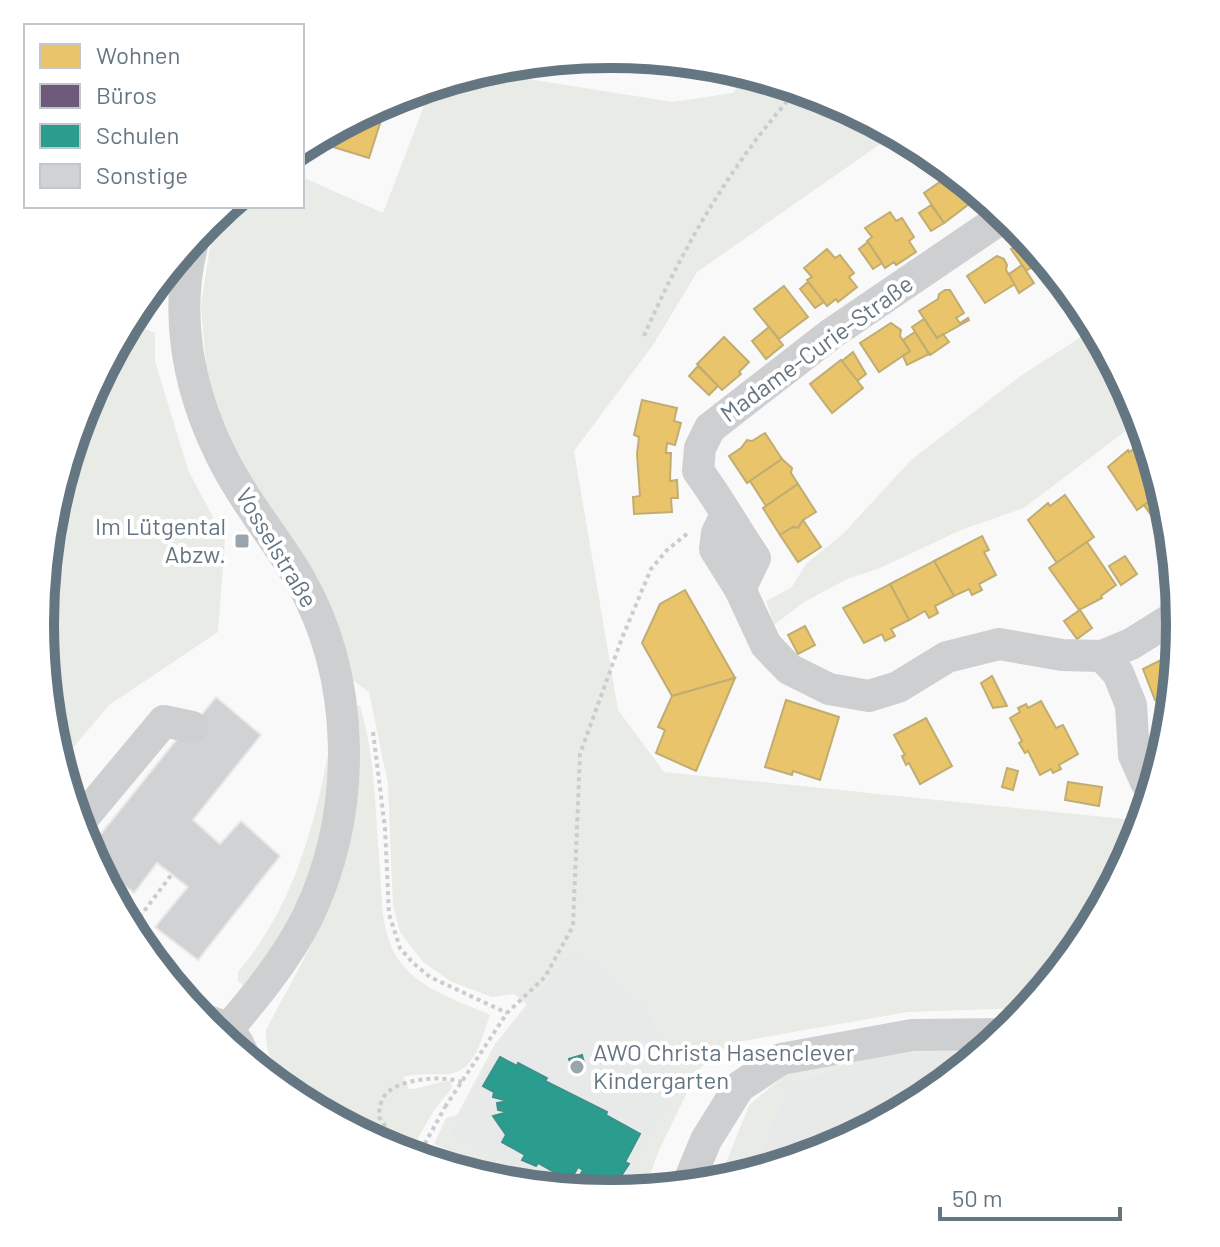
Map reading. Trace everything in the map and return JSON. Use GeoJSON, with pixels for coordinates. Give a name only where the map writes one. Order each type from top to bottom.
{"type":"FeatureCollection","features":[{"type":"Feature","properties":{"kind":"street","name":"Madame-Curie-Straße"},"geometry":{"type":"LineString","coordinates":[[995,222],[831,334],[710,428],[700,448],[698,471],[722,502],[722,524],[755,558],[740,589],[766,645],[789,669],[829,689],[869,696],[898,687],[947,657],[999,644],[1062,655],[1102,656],[1131,644],[1166,622]]}},
{"type":"Feature","properties":{"kind":"street","name":"Vosselstraße"},"geometry":{"type":"LineString","coordinates":[[190,259],[184,322],[189,367],[203,414],[220,455],[299,578],[322,628],[339,690],[343,724],[342,795],[335,836],[307,918],[280,962],[220,1020]]}},
{"type":"Feature","properties":{"kind":"street"},"geometry":{"type":"LineString","coordinates":[[1102,656],[1118,673],[1131,705],[1134,755],[1144,777]]}},
{"type":"Feature","properties":{"kind":"street"},"geometry":{"type":"LineString","coordinates":[[88,812],[164,721],[192,727]]}},
{"type":"Feature","properties":{"kind":"street"},"geometry":{"type":"LineString","coordinates":[[692,1173],[706,1140],[739,1087],[781,1059],[912,1035],[985,1034]]}},
{"type":"Feature","properties":{"kind":"path"},"geometry":{"type":"LineString","coordinates":[[644,336],[664,291],[718,197],[767,123],[790,98]]}},
{"type":"Feature","properties":{"kind":"path"},"geometry":{"type":"LineString","coordinates":[[423,1147],[445,1107],[507,1013],[545,977],[573,926],[580,754],[651,569],[667,550],[688,533],[722,524]]}},
{"type":"Feature","properties":{"kind":"path"},"geometry":{"type":"LineString","coordinates":[[372,727],[385,828],[389,914],[400,948],[430,977],[507,1013]]}},
{"type":"Feature","properties":{"kind":"path"},"geometry":{"type":"LineString","coordinates":[[139,918],[172,874]]}},
{"type":"Feature","properties":{"kind":"path"},"geometry":{"type":"LineString","coordinates":[[391,1134],[379,1117],[382,1099],[387,1092],[408,1082],[449,1078],[462,1082]]}},
{"type":"Feature","properties":{"kind":"shaded area"},"geometry":{"type":"Polygon","coordinates":[[[511,76],[673,102],[733,93],[740,83],[823,110],[885,141],[697,272],[653,345],[574,451],[618,710],[664,772],[1130,820],[1092,902],[1051,962],[1011,1009],[908,1012],[731,1043],[698,1070],[649,1178],[627,1179],[676,1089],[649,1008],[604,966],[573,948],[497,1045],[449,1135],[518,1172],[466,1161],[458,1154],[434,1144],[446,1118],[457,1115],[495,1044],[527,1004],[514,994],[492,997],[450,981],[423,962],[400,932],[393,906],[388,784],[369,692],[350,678],[227,435],[213,398],[206,366],[201,305],[215,232],[240,208],[304,208],[304,178],[383,213],[427,99],[511,76]]]}},
{"type":"Feature","properties":{"kind":"shaded area"},"geometry":{"type":"Polygon","coordinates":[[[140,327],[155,333],[155,361],[188,470],[225,540],[218,632],[109,705],[70,752],[55,660],[55,587],[65,515],[84,445],[111,378],[140,327]]]}},
{"type":"Feature","properties":{"kind":"shaded area"},"geometry":{"type":"Polygon","coordinates":[[[1085,335],[1109,378],[1130,428],[1024,508],[961,530],[878,569],[847,579],[804,602],[774,625],[766,601],[791,588],[807,563],[843,534],[911,460],[1022,375],[1085,335]]]}},
{"type":"Feature","properties":{"kind":"shaded area"},"geometry":{"type":"Polygon","coordinates":[[[356,705],[360,706],[369,746],[382,906],[394,953],[419,980],[490,1015],[476,1052],[458,1072],[403,1077],[409,1089],[451,1081],[452,1088],[434,1110],[415,1144],[364,1122],[301,1086],[275,1067],[266,1041],[266,1030],[301,965],[341,875],[352,834],[356,797],[356,705]]]}},
{"type":"Feature","properties":{"kind":"shaded area"},"geometry":{"type":"Polygon","coordinates":[[[329,749],[326,805],[308,876],[273,949],[243,985],[238,981],[238,972],[273,922],[298,867],[316,809],[329,749]]]}},
{"type":"Feature","properties":{"kind":"shaded area","name":"AWO Christa Hasenclever Kindergarten"},"geometry":{"type":"Polygon","coordinates":[[[573,948],[604,966],[649,1008],[677,1089],[627,1179],[574,1178],[518,1172],[449,1135],[497,1045],[573,948]]]}},
{"type":"Feature","properties":{"kind":"shaded area"},"geometry":{"type":"Polygon","coordinates":[[[940,1043],[974,1044],[965,1052],[883,1057],[788,1081],[758,1160],[724,1168],[749,1105],[795,1067],[940,1043]]]}},
{"type":"Feature","properties":{"kind":"shaded area"},"geometry":{"type":"Polygon","coordinates":[[[929,1050],[964,1052],[919,1086],[856,1122],[758,1160],[788,1081],[877,1057],[929,1050]]]}},
{"type":"Feature","properties":{"kind":"building: Wohnen"},"geometry":{"type":"Polygon","coordinates":[[[382,117],[369,158],[327,145],[382,117]]]}},
{"type":"Feature","properties":{"kind":"building: Wohnen"},"geometry":{"type":"Polygon","coordinates":[[[944,179],[972,201],[944,223],[924,193],[944,179]]]}},
{"type":"Feature","properties":{"kind":"building: Wohnen"},"geometry":{"type":"Polygon","coordinates":[[[931,205],[944,223],[931,231],[919,213],[931,205]]]}},
{"type":"Feature","properties":{"kind":"building: Wohnen"},"geometry":{"type":"Polygon","coordinates":[[[890,212],[896,221],[902,218],[914,237],[909,241],[916,252],[885,268],[867,241],[872,237],[865,228],[890,212]]]}},
{"type":"Feature","properties":{"kind":"building: Wohnen"},"geometry":{"type":"Polygon","coordinates":[[[868,242],[882,263],[873,269],[859,249],[868,242]]]}},
{"type":"Feature","properties":{"kind":"building: Wohnen"},"geometry":{"type":"Polygon","coordinates":[[[1017,245],[1035,265],[1026,271],[1011,249],[1017,245]]]}},
{"type":"Feature","properties":{"kind":"building: Wohnen"},"geometry":{"type":"Polygon","coordinates":[[[827,249],[835,258],[840,255],[854,273],[849,277],[857,287],[838,302],[836,299],[827,306],[807,280],[812,277],[804,268],[827,249]]]}},
{"type":"Feature","properties":{"kind":"building: Wohnen"},"geometry":{"type":"Polygon","coordinates":[[[997,256],[1004,259],[1006,270],[1015,284],[985,303],[967,276],[997,256]]]}},
{"type":"Feature","properties":{"kind":"building: Wohnen"},"geometry":{"type":"Polygon","coordinates":[[[1022,265],[1034,283],[1019,293],[1009,274],[1022,265]]]}},
{"type":"Feature","properties":{"kind":"building: Wohnen"},"geometry":{"type":"Polygon","coordinates":[[[808,282],[824,302],[815,308],[800,289],[808,282]]]}},
{"type":"Feature","properties":{"kind":"building: Wohnen"},"geometry":{"type":"Polygon","coordinates":[[[784,286],[808,317],[779,339],[754,309],[784,286]]]}},
{"type":"Feature","properties":{"kind":"building: Wohnen"},"geometry":{"type":"Polygon","coordinates":[[[945,290],[950,290],[964,313],[956,318],[960,323],[969,320],[937,338],[919,311],[938,299],[945,290]]]}},
{"type":"Feature","properties":{"kind":"building: Wohnen"},"geometry":{"type":"Polygon","coordinates":[[[924,319],[937,338],[943,334],[949,342],[930,355],[912,327],[924,319]]]}},
{"type":"Feature","properties":{"kind":"building: Wohnen"},"geometry":{"type":"Polygon","coordinates":[[[891,323],[901,330],[900,336],[910,351],[879,372],[860,343],[891,323]]]}},
{"type":"Feature","properties":{"kind":"building: Wohnen"},"geometry":{"type":"Polygon","coordinates":[[[769,327],[783,345],[766,359],[752,341],[769,327]]]}},
{"type":"Feature","properties":{"kind":"building: Wohnen"},"geometry":{"type":"Polygon","coordinates":[[[915,332],[929,354],[907,365],[903,356],[910,351],[903,340],[915,332]]]}},
{"type":"Feature","properties":{"kind":"building: Wohnen"},"geometry":{"type":"Polygon","coordinates":[[[724,337],[749,362],[739,372],[741,374],[722,390],[697,364],[724,337]]]}},
{"type":"Feature","properties":{"kind":"building: Wohnen"},"geometry":{"type":"Polygon","coordinates":[[[853,352],[866,374],[857,381],[842,361],[853,352]]]}},
{"type":"Feature","properties":{"kind":"building: Wohnen"},"geometry":{"type":"Polygon","coordinates":[[[841,360],[863,388],[832,413],[810,384],[841,360]]]}},
{"type":"Feature","properties":{"kind":"building: Wohnen"},"geometry":{"type":"Polygon","coordinates":[[[698,366],[718,386],[709,395],[689,376],[698,366]]]}},
{"type":"Feature","properties":{"kind":"building: Wohnen"},"geometry":{"type":"Polygon","coordinates":[[[642,400],[677,408],[674,421],[681,423],[675,445],[667,443],[666,453],[671,453],[670,481],[677,480],[678,498],[671,498],[672,512],[634,514],[633,497],[640,496],[639,437],[634,435],[642,400]]]}},
{"type":"Feature","properties":{"kind":"building: Wohnen"},"geometry":{"type":"Polygon","coordinates":[[[765,433],[782,459],[747,483],[729,456],[747,440],[752,441],[765,433]]]}},
{"type":"Feature","properties":{"kind":"building: Wohnen"},"geometry":{"type":"Polygon","coordinates":[[[1137,447],[1152,500],[1137,510],[1108,467],[1137,447]]]}},
{"type":"Feature","properties":{"kind":"building: Wohnen"},"geometry":{"type":"Polygon","coordinates":[[[782,459],[792,468],[791,473],[798,484],[766,506],[750,481],[782,459]]]}},
{"type":"Feature","properties":{"kind":"building: Wohnen"},"geometry":{"type":"Polygon","coordinates":[[[798,484],[816,512],[803,520],[798,528],[793,527],[780,535],[763,508],[798,484]]]}},
{"type":"Feature","properties":{"kind":"building: Wohnen"},"geometry":{"type":"Polygon","coordinates":[[[1065,495],[1094,537],[1057,563],[1028,520],[1048,503],[1050,506],[1065,495]]]}},
{"type":"Feature","properties":{"kind":"building: Wohnen"},"geometry":{"type":"Polygon","coordinates":[[[1152,500],[1156,522],[1144,505],[1152,500]]]}},
{"type":"Feature","properties":{"kind":"building: Wohnen"},"geometry":{"type":"Polygon","coordinates":[[[803,520],[821,547],[798,562],[780,535],[793,527],[798,528],[803,520]]]}},
{"type":"Feature","properties":{"kind":"building: Wohnen"},"geometry":{"type":"Polygon","coordinates":[[[982,536],[989,550],[984,552],[996,575],[979,584],[982,590],[972,595],[969,589],[954,596],[934,561],[982,536]]]}},
{"type":"Feature","properties":{"kind":"building: Wohnen"},"geometry":{"type":"Polygon","coordinates":[[[1087,542],[1116,585],[1102,598],[1079,610],[1049,568],[1087,542]]]}},
{"type":"Feature","properties":{"kind":"building: Wohnen"},"geometry":{"type":"Polygon","coordinates":[[[1125,556],[1137,574],[1121,585],[1109,566],[1125,556]]]}},
{"type":"Feature","properties":{"kind":"building: Wohnen"},"geometry":{"type":"Polygon","coordinates":[[[934,561],[954,596],[935,606],[938,613],[929,618],[925,611],[909,620],[890,584],[934,561]]]}},
{"type":"Feature","properties":{"kind":"building: Wohnen"},"geometry":{"type":"Polygon","coordinates":[[[890,584],[909,620],[891,629],[895,636],[885,641],[882,634],[864,643],[843,608],[890,584]]]}},
{"type":"Feature","properties":{"kind":"building: Wohnen"},"geometry":{"type":"Polygon","coordinates":[[[685,590],[735,678],[672,696],[642,643],[660,604],[685,590]]]}},
{"type":"Feature","properties":{"kind":"building: Wohnen"},"geometry":{"type":"Polygon","coordinates":[[[1080,610],[1092,628],[1077,639],[1064,621],[1080,610]]]}},
{"type":"Feature","properties":{"kind":"building: Wohnen"},"geometry":{"type":"Polygon","coordinates":[[[805,626],[815,645],[798,654],[788,635],[805,626]]]}},
{"type":"Feature","properties":{"kind":"building: Wohnen"},"geometry":{"type":"Polygon","coordinates":[[[1165,658],[1160,703],[1155,700],[1143,669],[1165,658]]]}},
{"type":"Feature","properties":{"kind":"building: Wohnen"},"geometry":{"type":"Polygon","coordinates":[[[992,676],[1007,706],[993,708],[981,683],[992,676]]]}},
{"type":"Feature","properties":{"kind":"building: Wohnen"},"geometry":{"type":"Polygon","coordinates":[[[735,678],[696,771],[656,753],[665,730],[658,727],[672,696],[735,678]]]}},
{"type":"Feature","properties":{"kind":"building: Wohnen"},"geometry":{"type":"Polygon","coordinates":[[[786,700],[839,717],[820,780],[793,771],[792,775],[765,767],[786,700]]]}},
{"type":"Feature","properties":{"kind":"building: Wohnen"},"geometry":{"type":"Polygon","coordinates":[[[1041,701],[1056,728],[1063,725],[1078,754],[1059,765],[1061,769],[1053,773],[1051,769],[1040,775],[1028,751],[1025,753],[1019,743],[1022,741],[1010,718],[1020,712],[1018,708],[1026,704],[1028,708],[1041,701]]]}},
{"type":"Feature","properties":{"kind":"building: Wohnen"},"geometry":{"type":"Polygon","coordinates":[[[926,718],[952,766],[920,784],[909,763],[906,765],[902,756],[905,755],[894,735],[926,718]]]}},
{"type":"Feature","properties":{"kind":"building: Wohnen"},"geometry":{"type":"Polygon","coordinates":[[[1007,768],[1018,771],[1013,790],[1002,787],[1007,768]]]}},
{"type":"Feature","properties":{"kind":"building: Wohnen"},"geometry":{"type":"Polygon","coordinates":[[[1068,782],[1102,787],[1099,806],[1065,800],[1068,782]]]}},
{"type":"Feature","properties":{"kind":"building: Schulen"},"geometry":{"type":"Polygon","coordinates":[[[582,1055],[585,1067],[577,1070],[569,1059],[582,1055]]]}},
{"type":"Feature","properties":{"kind":"building: Schulen"},"geometry":{"type":"Polygon","coordinates":[[[500,1057],[547,1078],[545,1081],[607,1112],[606,1115],[640,1134],[625,1162],[629,1164],[621,1176],[610,1180],[588,1179],[580,1175],[583,1170],[578,1167],[572,1178],[563,1177],[538,1163],[536,1166],[522,1160],[525,1155],[502,1142],[506,1135],[493,1116],[508,1112],[498,1110],[497,1103],[508,1101],[493,1097],[494,1092],[483,1086],[500,1057]]]}},
{"type":"Feature","properties":{"kind":"building: Sonstige"},"geometry":{"type":"Polygon","coordinates":[[[216,697],[261,735],[193,820],[220,844],[241,821],[280,856],[198,960],[155,927],[188,887],[157,863],[134,893],[116,879],[97,839],[181,734],[184,737],[216,697]]]}},
{"type":"Feature","properties":{"kind":"place","name":"Im Lütgental Abzw."},"geometry":{"type":"Point","coordinates":[242,541]}},
{"type":"Feature","properties":{"kind":"place","name":"AWO Christa Hasenclever Kindergarten"},"geometry":{"type":"Point","coordinates":[577,1067]}}]}
